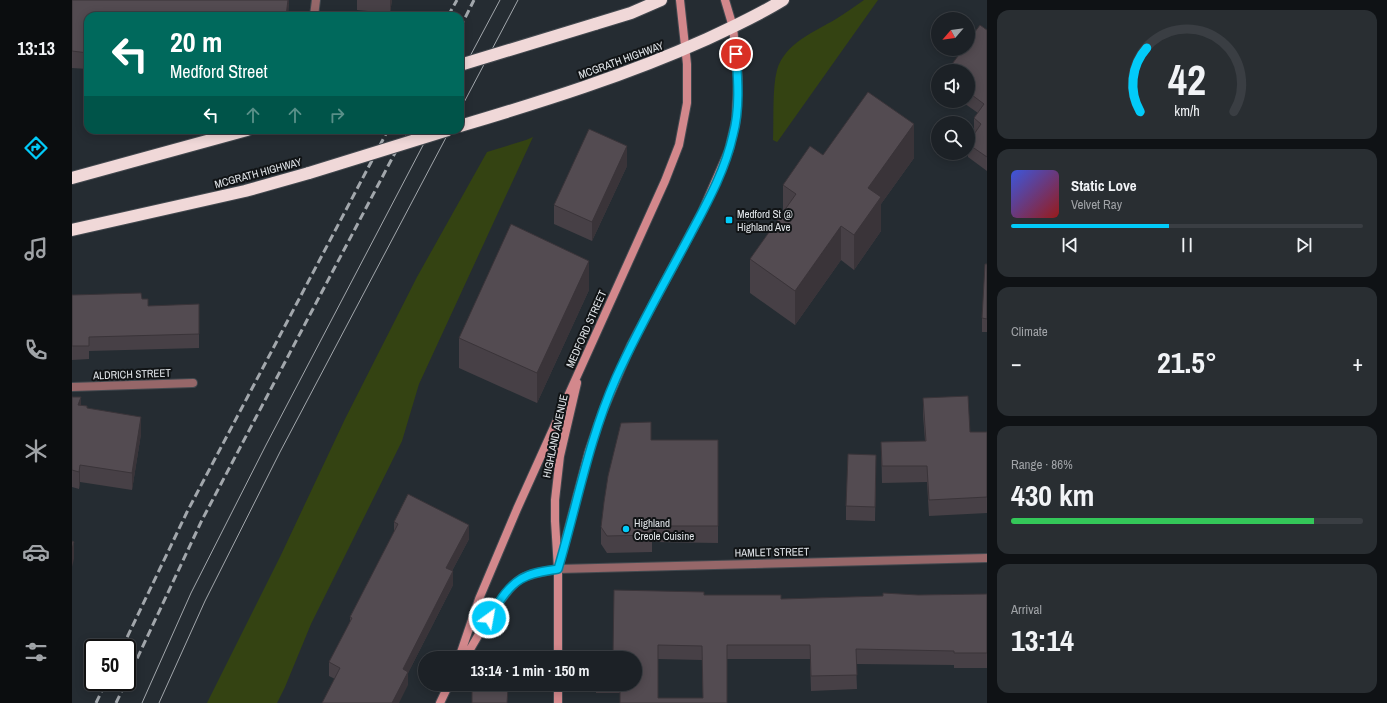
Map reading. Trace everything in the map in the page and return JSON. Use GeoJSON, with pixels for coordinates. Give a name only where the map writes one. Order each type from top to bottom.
{"type":"FeatureCollection","features":[{"type":"Feature","properties":{"kind":"highway"},"geometry":{"type":"LineString","coordinates":[[464,64],[595,24],[644,4],[661,0]]}},
{"type":"Feature","properties":{"kind":"highway","name":"MCGRATH HIGHWAY"},"geometry":{"type":"LineString","coordinates":[[464,125],[609,79],[733,27],[783,0]]}},
{"type":"Feature","properties":{"kind":"highway"},"geometry":{"type":"LineString","coordinates":[[72,178],[232,134]]}},
{"type":"Feature","properties":{"kind":"highway","name":"MCGRATH HIGHWAY"},"geometry":{"type":"LineString","coordinates":[[72,230],[245,191],[435,134]]}},
{"type":"Feature","properties":{"kind":"main road","name":"MEDFORD STREET"},"geometry":{"type":"LineString","coordinates":[[461,651],[479,599],[496,557],[582,362],[665,182],[679,146],[687,103],[688,84],[686,48],[680,0]]}},
{"type":"Feature","properties":{"kind":"main road"},"geometry":{"type":"LineString","coordinates":[[468,651],[506,592],[521,579],[536,573],[558,569],[590,451],[604,406],[631,345],[707,202],[730,150],[736,120],[738,92],[733,27],[725,0]]}},
{"type":"Feature","properties":{"kind":"main road","name":"HIGHLAND AVENUE"},"geometry":{"type":"LineString","coordinates":[[558,651],[558,569],[555,521],[556,480],[565,432],[582,362]]}},
{"type":"Feature","properties":{"kind":"main road"},"geometry":{"type":"LineString","coordinates":[[440,703],[446,691]]}},
{"type":"Feature","properties":{"kind":"main road"},"geometry":{"type":"LineString","coordinates":[[558,691],[558,703]]}},
{"type":"Feature","properties":{"kind":"street"},"geometry":{"type":"LineString","coordinates":[[314,12],[316,0]]}},
{"type":"Feature","properties":{"kind":"street","name":"ALDRICH STREET"},"geometry":{"type":"LineString","coordinates":[[72,387],[193,383]]}},
{"type":"Feature","properties":{"kind":"street","name":"HAMLET STREET"},"geometry":{"type":"LineString","coordinates":[[558,569],[987,558]]}},
{"type":"Feature","properties":{"kind":"green space"},"geometry":{"type":"Polygon","coordinates":[[[864,0],[878,0],[778,141],[773,140],[775,78],[777,70],[786,52],[801,39],[840,17],[864,0]]]}},
{"type":"Feature","properties":{"kind":"green space"},"geometry":{"type":"Polygon","coordinates":[[[533,137],[419,384],[402,441],[311,624],[277,703],[207,703],[280,557],[345,419],[417,277],[487,152],[533,137]]]}},
{"type":"Feature","properties":{"kind":"building"},"geometry":{"type":"Polygon","coordinates":[[[72,0],[288,0],[286,12],[84,12],[84,52],[72,51],[72,0]]]}},
{"type":"Feature","properties":{"kind":"building"},"geometry":{"type":"Polygon","coordinates":[[[980,25],[987,30],[987,157],[975,149],[975,133],[981,124],[975,119],[975,117],[984,104],[975,97],[975,64],[952,64],[958,56],[975,56],[975,32],[980,25]]]}},
{"type":"Feature","properties":{"kind":"building"},"geometry":{"type":"Polygon","coordinates":[[[868,92],[914,124],[868,188],[881,197],[854,235],[841,226],[795,291],[750,259],[796,194],[783,185],[810,146],[823,155],[868,92]]]}},
{"type":"Feature","properties":{"kind":"building"},"geometry":{"type":"Polygon","coordinates":[[[589,129],[627,146],[592,222],[554,205],[589,129]]]}},
{"type":"Feature","properties":{"kind":"building"},"geometry":{"type":"Polygon","coordinates":[[[511,224],[589,261],[537,373],[459,338],[511,224]]]}},
{"type":"Feature","properties":{"kind":"building"},"geometry":{"type":"Polygon","coordinates":[[[985,264],[987,264],[987,319],[982,318],[985,264]]]}},
{"type":"Feature","properties":{"kind":"building"},"geometry":{"type":"Polygon","coordinates":[[[141,293],[142,299],[148,299],[148,306],[199,304],[199,334],[89,337],[89,346],[72,346],[72,295],[141,293]]]}},
{"type":"Feature","properties":{"kind":"building"},"geometry":{"type":"Polygon","coordinates":[[[968,396],[970,432],[987,432],[987,497],[929,500],[927,466],[882,466],[881,442],[926,441],[923,398],[968,396]]]}},
{"type":"Feature","properties":{"kind":"building"},"geometry":{"type":"Polygon","coordinates":[[[72,397],[81,397],[78,405],[87,406],[87,408],[141,417],[132,473],[80,465],[79,472],[72,470],[72,397]]]}},
{"type":"Feature","properties":{"kind":"building"},"geometry":{"type":"Polygon","coordinates":[[[651,422],[651,440],[718,440],[718,526],[652,526],[652,535],[607,536],[601,527],[608,476],[621,423],[651,422]]]}},
{"type":"Feature","properties":{"kind":"building"},"geometry":{"type":"Polygon","coordinates":[[[848,454],[876,455],[875,507],[846,506],[848,454]]]}},
{"type":"Feature","properties":{"kind":"building"},"geometry":{"type":"Polygon","coordinates":[[[408,494],[469,525],[446,568],[453,571],[403,669],[408,672],[392,703],[322,703],[340,668],[329,662],[352,618],[350,617],[398,524],[394,522],[408,494]]]}},
{"type":"Feature","properties":{"kind":"building"},"geometry":{"type":"Polygon","coordinates":[[[614,590],[704,592],[704,595],[781,595],[781,599],[883,596],[883,593],[918,595],[987,594],[987,653],[856,649],[857,675],[811,676],[810,645],[727,645],[727,703],[620,703],[620,691],[642,691],[642,651],[613,651],[614,590]],[[658,645],[658,698],[703,698],[702,646],[658,645]]]}},
{"type":"Feature","properties":{"kind":"building"},"geometry":{"type":"Polygon","coordinates":[[[472,691],[508,691],[507,703],[472,703],[472,691]]]}},
{"type":"Feature","properties":{"kind":"tram line"},"geometry":{"type":"LineString","coordinates":[[464,68],[500,0]]}},
{"type":"Feature","properties":{"kind":"tram line"},"geometry":{"type":"LineString","coordinates":[[464,102],[518,0]]}},
{"type":"Feature","properties":{"kind":"tram line"},"geometry":{"type":"LineString","coordinates":[[142,703],[191,593],[266,445],[429,134]]}},
{"type":"Feature","properties":{"kind":"tram line"},"geometry":{"type":"LineString","coordinates":[[159,703],[205,601],[280,452],[448,134]]}},
{"type":"Feature","properties":{"kind":"railway"},"geometry":{"type":"LineString","coordinates":[[450,12],[457,0]]}},
{"type":"Feature","properties":{"kind":"railway"},"geometry":{"type":"LineString","coordinates":[[464,20],[474,0]]}},
{"type":"Feature","properties":{"kind":"railway"},"geometry":{"type":"LineString","coordinates":[[126,639],[187,512],[386,134]]}},
{"type":"Feature","properties":{"kind":"railway"},"geometry":{"type":"LineString","coordinates":[[136,661],[202,520],[405,134]]}},
{"type":"Feature","properties":{"kind":"railway"},"geometry":{"type":"LineString","coordinates":[[96,703],[102,691]]}},
{"type":"Feature","properties":{"kind":"railway"},"geometry":{"type":"LineString","coordinates":[[116,703],[122,691]]}},
{"type":"Feature","properties":{"kind":"place","name":"Medford St @ Highland Ave"},"geometry":{"type":"Point","coordinates":[729,220]}},
{"type":"Feature","properties":{"kind":"place","name":"Highland Creole Cuisine"},"geometry":{"type":"Point","coordinates":[626,529]}},
{"type":"Feature","properties":{"kind":"route"},"geometry":{"type":"LineString","coordinates":[[489,618],[506,592],[521,579],[536,573],[558,569],[590,451],[606,402],[631,345],[713,191],[730,150],[734,135],[738,106],[736,54]]}}]}
